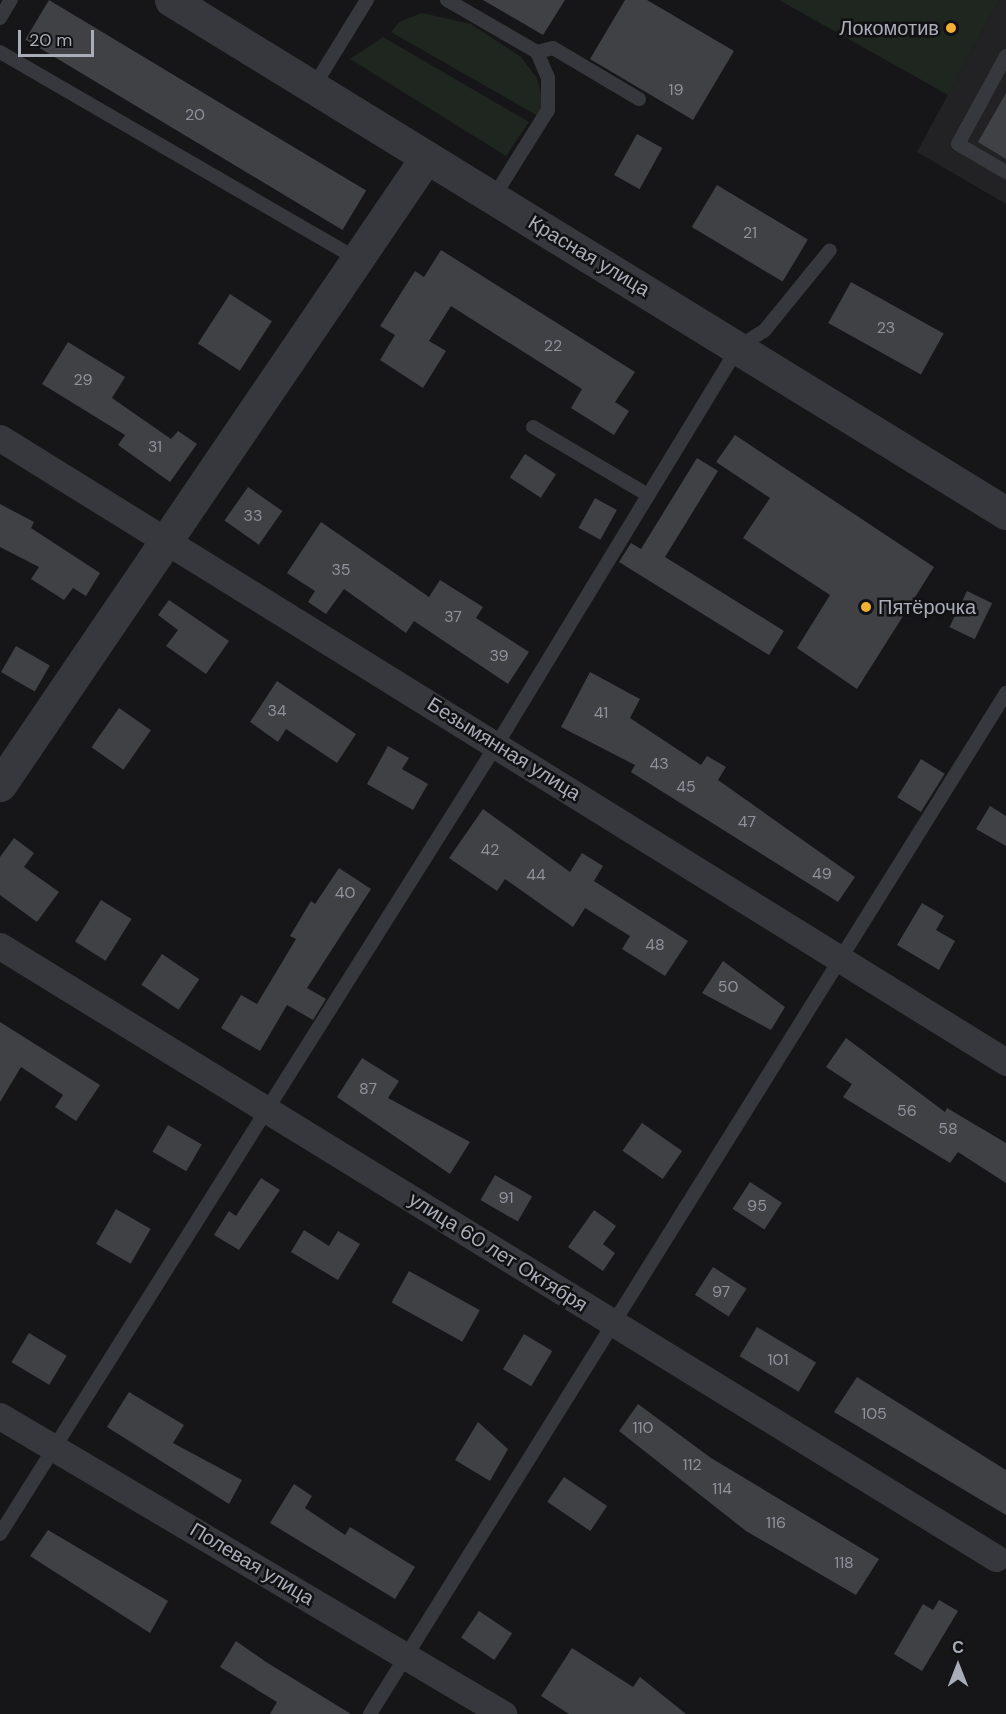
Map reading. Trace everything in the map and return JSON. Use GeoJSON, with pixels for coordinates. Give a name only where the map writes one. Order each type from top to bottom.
{"type":"FeatureCollection","features":[{"type":"Feature","properties":{"kind":"street","name":"Красная улица"},"geometry":{"type":"LineString","coordinates":[[171,0],[1006,513]]}},
{"type":"Feature","properties":{"kind":"street"},"geometry":{"type":"LineString","coordinates":[[0,785],[426,158]]}},
{"type":"Feature","properties":{"kind":"street","name":"Безымянная улица"},"geometry":{"type":"LineString","coordinates":[[0,438],[497,744],[842,963],[1006,1062]]}},
{"type":"Feature","properties":{"kind":"street","name":"улица 60 лет Октября"},"geometry":{"type":"LineString","coordinates":[[0,946],[996,1558]]}},
{"type":"Feature","properties":{"kind":"street","name":"Полевая улица"},"geometry":{"type":"LineString","coordinates":[[0,1416],[503,1714]]}},
{"type":"Feature","properties":{"kind":"lane"},"geometry":{"type":"LineString","coordinates":[[0,18],[10,0]]}},
{"type":"Feature","properties":{"kind":"lane"},"geometry":{"type":"LineString","coordinates":[[314,86],[367,0]]}},
{"type":"Feature","properties":{"kind":"lane"},"geometry":{"type":"LineString","coordinates":[[447,0],[537,52],[548,78],[549,110],[493,198]]}},
{"type":"Feature","properties":{"kind":"lane"},"geometry":{"type":"LineString","coordinates":[[537,52],[553,48],[639,99]]}},
{"type":"Feature","properties":{"kind":"lane"},"geometry":{"type":"LineString","coordinates":[[0,52],[357,259]]}},
{"type":"Feature","properties":{"kind":"lane"},"geometry":{"type":"LineString","coordinates":[[1006,56],[958,144],[1006,172]]}},
{"type":"Feature","properties":{"kind":"lane"},"geometry":{"type":"LineString","coordinates":[[0,1534],[497,744],[738,347],[764,331],[830,250]]}},
{"type":"Feature","properties":{"kind":"lane"},"geometry":{"type":"LineString","coordinates":[[533,427],[648,495]]}},
{"type":"Feature","properties":{"kind":"lane"},"geometry":{"type":"LineString","coordinates":[[370,1714],[409,1657],[617,1325],[842,963],[1006,693]]}},
{"type":"Feature","properties":{"kind":"shaded area"},"geometry":{"type":"Polygon","coordinates":[[[779,0],[999,0],[948,95],[779,0]]]}},
{"type":"Feature","properties":{"kind":"shaded area"},"geometry":{"type":"Polygon","coordinates":[[[999,0],[1006,0],[1006,204],[917,152],[999,0]]]}},
{"type":"Feature","properties":{"kind":"shaded area"},"geometry":{"type":"Polygon","coordinates":[[[422,13],[471,24],[521,57],[537,78],[543,102],[538,116],[391,32],[399,22],[422,13]]]}},
{"type":"Feature","properties":{"kind":"shaded area"},"geometry":{"type":"Polygon","coordinates":[[[383,37],[529,122],[506,156],[350,59],[383,37]]]}},
{"type":"Feature","properties":{"kind":"building"},"geometry":{"type":"Polygon","coordinates":[[[49,0],[366,191],[342,230],[25,39],[49,0]]]}},
{"type":"Feature","properties":{"kind":"building"},"geometry":{"type":"Polygon","coordinates":[[[483,0],[565,0],[543,35],[483,0]]]}},
{"type":"Feature","properties":{"kind":"building"},"geometry":{"type":"Polygon","coordinates":[[[625,0],[647,0],[734,51],[693,120],[590,59],[625,0]]]}},
{"type":"Feature","properties":{"kind":"building"},"geometry":{"type":"Polygon","coordinates":[[[1006,93],[1006,159],[978,142],[1006,93]]]}},
{"type":"Feature","properties":{"kind":"building"},"geometry":{"type":"Polygon","coordinates":[[[637,134],[662,148],[640,189],[614,175],[637,134]]]}},
{"type":"Feature","properties":{"kind":"building"},"geometry":{"type":"Polygon","coordinates":[[[717,185],[808,240],[783,282],[692,227],[717,185]]]}},
{"type":"Feature","properties":{"kind":"building"},"geometry":{"type":"Polygon","coordinates":[[[441,250],[635,372],[615,402],[629,411],[614,435],[571,408],[582,389],[451,306],[429,341],[446,351],[423,388],[380,360],[395,335],[380,326],[415,271],[424,277],[441,250]]]}},
{"type":"Feature","properties":{"kind":"building"},"geometry":{"type":"Polygon","coordinates":[[[851,282],[944,333],[921,374],[828,323],[851,282]]]}},
{"type":"Feature","properties":{"kind":"building"},"geometry":{"type":"Polygon","coordinates":[[[230,294],[272,321],[240,371],[198,343],[230,294]]]}},
{"type":"Feature","properties":{"kind":"building"},"geometry":{"type":"Polygon","coordinates":[[[68,342],[125,377],[112,398],[171,439],[178,431],[197,444],[170,482],[118,445],[125,435],[42,384],[68,342]]]}},
{"type":"Feature","properties":{"kind":"building"},"geometry":{"type":"Polygon","coordinates":[[[735,435],[934,567],[857,689],[797,648],[830,595],[743,538],[770,498],[716,462],[735,435]]]}},
{"type":"Feature","properties":{"kind":"building"},"geometry":{"type":"Polygon","coordinates":[[[525,454],[556,474],[541,498],[510,477],[525,454]]]}},
{"type":"Feature","properties":{"kind":"building"},"geometry":{"type":"Polygon","coordinates":[[[697,458],[718,471],[665,557],[784,631],[769,655],[619,562],[631,543],[641,549],[697,458]]]}},
{"type":"Feature","properties":{"kind":"building"},"geometry":{"type":"Polygon","coordinates":[[[248,487],[282,511],[259,545],[224,521],[248,487]]]}},
{"type":"Feature","properties":{"kind":"building"},"geometry":{"type":"Polygon","coordinates":[[[595,498],[617,510],[600,540],[579,528],[595,498]]]}},
{"type":"Feature","properties":{"kind":"building"},"geometry":{"type":"Polygon","coordinates":[[[0,504],[34,522],[31,528],[100,573],[86,596],[73,588],[64,600],[31,579],[39,567],[0,547],[0,504]]]}},
{"type":"Feature","properties":{"kind":"building"},"geometry":{"type":"Polygon","coordinates":[[[321,522],[429,597],[440,580],[483,607],[476,618],[529,652],[508,684],[414,621],[406,633],[344,589],[326,614],[308,602],[315,591],[287,573],[321,522]]]}},
{"type":"Feature","properties":{"kind":"building"},"geometry":{"type":"Polygon","coordinates":[[[967,591],[992,603],[975,639],[949,627],[967,591]]]}},
{"type":"Feature","properties":{"kind":"building"},"geometry":{"type":"Polygon","coordinates":[[[169,600],[229,641],[206,674],[166,646],[178,630],[158,615],[169,600]]]}},
{"type":"Feature","properties":{"kind":"building"},"geometry":{"type":"Polygon","coordinates":[[[16,646],[50,666],[35,691],[1,672],[16,646]]]}},
{"type":"Feature","properties":{"kind":"building"},"geometry":{"type":"Polygon","coordinates":[[[590,672],[640,699],[630,718],[701,765],[707,756],[726,767],[718,780],[855,877],[838,902],[631,772],[635,765],[561,727],[590,672]]]}},
{"type":"Feature","properties":{"kind":"building"},"geometry":{"type":"Polygon","coordinates":[[[277,681],[356,734],[337,763],[286,729],[278,742],[250,722],[277,681]]]}},
{"type":"Feature","properties":{"kind":"building"},"geometry":{"type":"Polygon","coordinates":[[[119,708],[151,730],[123,770],[91,747],[119,708]]]}},
{"type":"Feature","properties":{"kind":"building"},"geometry":{"type":"Polygon","coordinates":[[[388,746],[409,758],[402,769],[428,784],[413,810],[367,784],[388,746]]]}},
{"type":"Feature","properties":{"kind":"building"},"geometry":{"type":"Polygon","coordinates":[[[921,759],[945,774],[921,812],[897,797],[921,759]]]}},
{"type":"Feature","properties":{"kind":"building"},"geometry":{"type":"Polygon","coordinates":[[[990,806],[1006,816],[1006,846],[976,829],[990,806]]]}},
{"type":"Feature","properties":{"kind":"building"},"geometry":{"type":"Polygon","coordinates":[[[483,809],[570,872],[582,853],[603,866],[594,881],[688,941],[665,976],[622,949],[630,936],[585,908],[573,927],[505,879],[497,891],[449,858],[483,809]]]}},
{"type":"Feature","properties":{"kind":"building"},"geometry":{"type":"Polygon","coordinates":[[[14,838],[34,853],[24,867],[59,892],[37,922],[0,895],[0,857],[14,838]]]}},
{"type":"Feature","properties":{"kind":"building"},"geometry":{"type":"Polygon","coordinates":[[[339,868],[371,889],[307,988],[326,999],[313,1020],[287,1005],[260,1051],[221,1028],[241,995],[257,1004],[296,939],[290,936],[311,901],[315,904],[339,868]]]}},
{"type":"Feature","properties":{"kind":"building"},"geometry":{"type":"Polygon","coordinates":[[[101,900],[132,919],[106,961],[75,942],[101,900]]]}},
{"type":"Feature","properties":{"kind":"building"},"geometry":{"type":"Polygon","coordinates":[[[922,903],[944,916],[936,930],[955,941],[939,970],[897,945],[922,903]]]}},
{"type":"Feature","properties":{"kind":"building"},"geometry":{"type":"Polygon","coordinates":[[[162,954],[199,979],[179,1010],[141,985],[162,954]]]}},
{"type":"Feature","properties":{"kind":"building"},"geometry":{"type":"Polygon","coordinates":[[[723,961],[785,1007],[771,1030],[702,993],[723,961]]]}},
{"type":"Feature","properties":{"kind":"building"},"geometry":{"type":"Polygon","coordinates":[[[0,1022],[100,1085],[76,1121],[55,1107],[63,1095],[21,1067],[0,1102],[0,1022]]]}},
{"type":"Feature","properties":{"kind":"building"},"geometry":{"type":"Polygon","coordinates":[[[846,1038],[945,1112],[947,1108],[1006,1143],[1006,1183],[958,1152],[950,1163],[843,1097],[852,1084],[826,1067],[846,1038]]]}},
{"type":"Feature","properties":{"kind":"building"},"geometry":{"type":"Polygon","coordinates":[[[362,1058],[399,1081],[388,1098],[470,1142],[450,1174],[337,1097],[362,1058]]]}},
{"type":"Feature","properties":{"kind":"building"},"geometry":{"type":"Polygon","coordinates":[[[642,1123],[682,1151],[663,1179],[622,1151],[642,1123]]]}},
{"type":"Feature","properties":{"kind":"building"},"geometry":{"type":"Polygon","coordinates":[[[168,1125],[202,1144],[186,1171],[152,1152],[168,1125]]]}},
{"type":"Feature","properties":{"kind":"building"},"geometry":{"type":"Polygon","coordinates":[[[495,1175],[532,1196],[518,1222],[481,1200],[495,1175]]]}},
{"type":"Feature","properties":{"kind":"building"},"geometry":{"type":"Polygon","coordinates":[[[261,1178],[280,1190],[239,1250],[214,1235],[229,1211],[236,1216],[261,1178]]]}},
{"type":"Feature","properties":{"kind":"building"},"geometry":{"type":"Polygon","coordinates":[[[750,1182],[782,1203],[764,1230],[733,1209],[750,1182]]]}},
{"type":"Feature","properties":{"kind":"building"},"geometry":{"type":"Polygon","coordinates":[[[116,1209],[151,1229],[131,1264],[96,1244],[116,1209]]]}},
{"type":"Feature","properties":{"kind":"building"},"geometry":{"type":"Polygon","coordinates":[[[594,1210],[616,1226],[603,1244],[615,1253],[603,1271],[568,1247],[594,1210]]]}},
{"type":"Feature","properties":{"kind":"building"},"geometry":{"type":"Polygon","coordinates":[[[304,1230],[329,1246],[338,1231],[360,1244],[338,1280],[291,1252],[304,1230]]]}},
{"type":"Feature","properties":{"kind":"building"},"geometry":{"type":"Polygon","coordinates":[[[713,1267],[747,1289],[729,1316],[695,1295],[713,1267]]]}},
{"type":"Feature","properties":{"kind":"building"},"geometry":{"type":"Polygon","coordinates":[[[409,1271],[480,1310],[462,1342],[392,1302],[409,1271]]]}},
{"type":"Feature","properties":{"kind":"building"},"geometry":{"type":"Polygon","coordinates":[[[757,1327],[816,1363],[799,1392],[739,1356],[757,1327]]]}},
{"type":"Feature","properties":{"kind":"building"},"geometry":{"type":"Polygon","coordinates":[[[29,1333],[67,1356],[49,1385],[11,1362],[29,1333]]]}},
{"type":"Feature","properties":{"kind":"building"},"geometry":{"type":"Polygon","coordinates":[[[524,1334],[552,1351],[531,1386],[503,1369],[524,1334]]]}},
{"type":"Feature","properties":{"kind":"building"},"geometry":{"type":"Polygon","coordinates":[[[857,1377],[1006,1470],[1006,1515],[834,1412],[857,1377]]]}},
{"type":"Feature","properties":{"kind":"building"},"geometry":{"type":"Polygon","coordinates":[[[129,1392],[184,1425],[173,1443],[242,1480],[229,1504],[107,1427],[129,1392]]]}},
{"type":"Feature","properties":{"kind":"building"},"geometry":{"type":"Polygon","coordinates":[[[638,1404],[711,1458],[879,1559],[856,1595],[746,1531],[619,1431],[638,1404]]]}},
{"type":"Feature","properties":{"kind":"building"},"geometry":{"type":"Polygon","coordinates":[[[478,1422],[508,1449],[490,1481],[455,1460],[478,1422]]]}},
{"type":"Feature","properties":{"kind":"building"},"geometry":{"type":"Polygon","coordinates":[[[564,1477],[607,1506],[590,1531],[547,1502],[564,1477]]]}},
{"type":"Feature","properties":{"kind":"building"},"geometry":{"type":"Polygon","coordinates":[[[294,1484],[312,1496],[305,1508],[345,1535],[350,1527],[415,1567],[395,1599],[270,1523],[294,1484]]]}},
{"type":"Feature","properties":{"kind":"building"},"geometry":{"type":"Polygon","coordinates":[[[48,1530],[168,1601],[150,1633],[30,1556],[48,1530]]]}},
{"type":"Feature","properties":{"kind":"building"},"geometry":{"type":"Polygon","coordinates":[[[939,1600],[958,1611],[922,1671],[894,1654],[923,1604],[933,1610],[939,1600]]]}},
{"type":"Feature","properties":{"kind":"building"},"geometry":{"type":"Polygon","coordinates":[[[479,1611],[512,1633],[494,1660],[461,1638],[479,1611]]]}},
{"type":"Feature","properties":{"kind":"building"},"geometry":{"type":"Polygon","coordinates":[[[236,1641],[351,1714],[270,1714],[277,1702],[220,1667],[236,1641]]]}},
{"type":"Feature","properties":{"kind":"building"},"geometry":{"type":"Polygon","coordinates":[[[572,1648],[633,1687],[640,1677],[686,1714],[569,1714],[541,1696],[572,1648]]]}},
{"type":"Feature","properties":{"kind":"place","name":"Локомотив"},"geometry":{"type":"Point","coordinates":[951,28]}},
{"type":"Feature","properties":{"kind":"place","name":"Пятёрочка"},"geometry":{"type":"Point","coordinates":[866,607]}}]}
